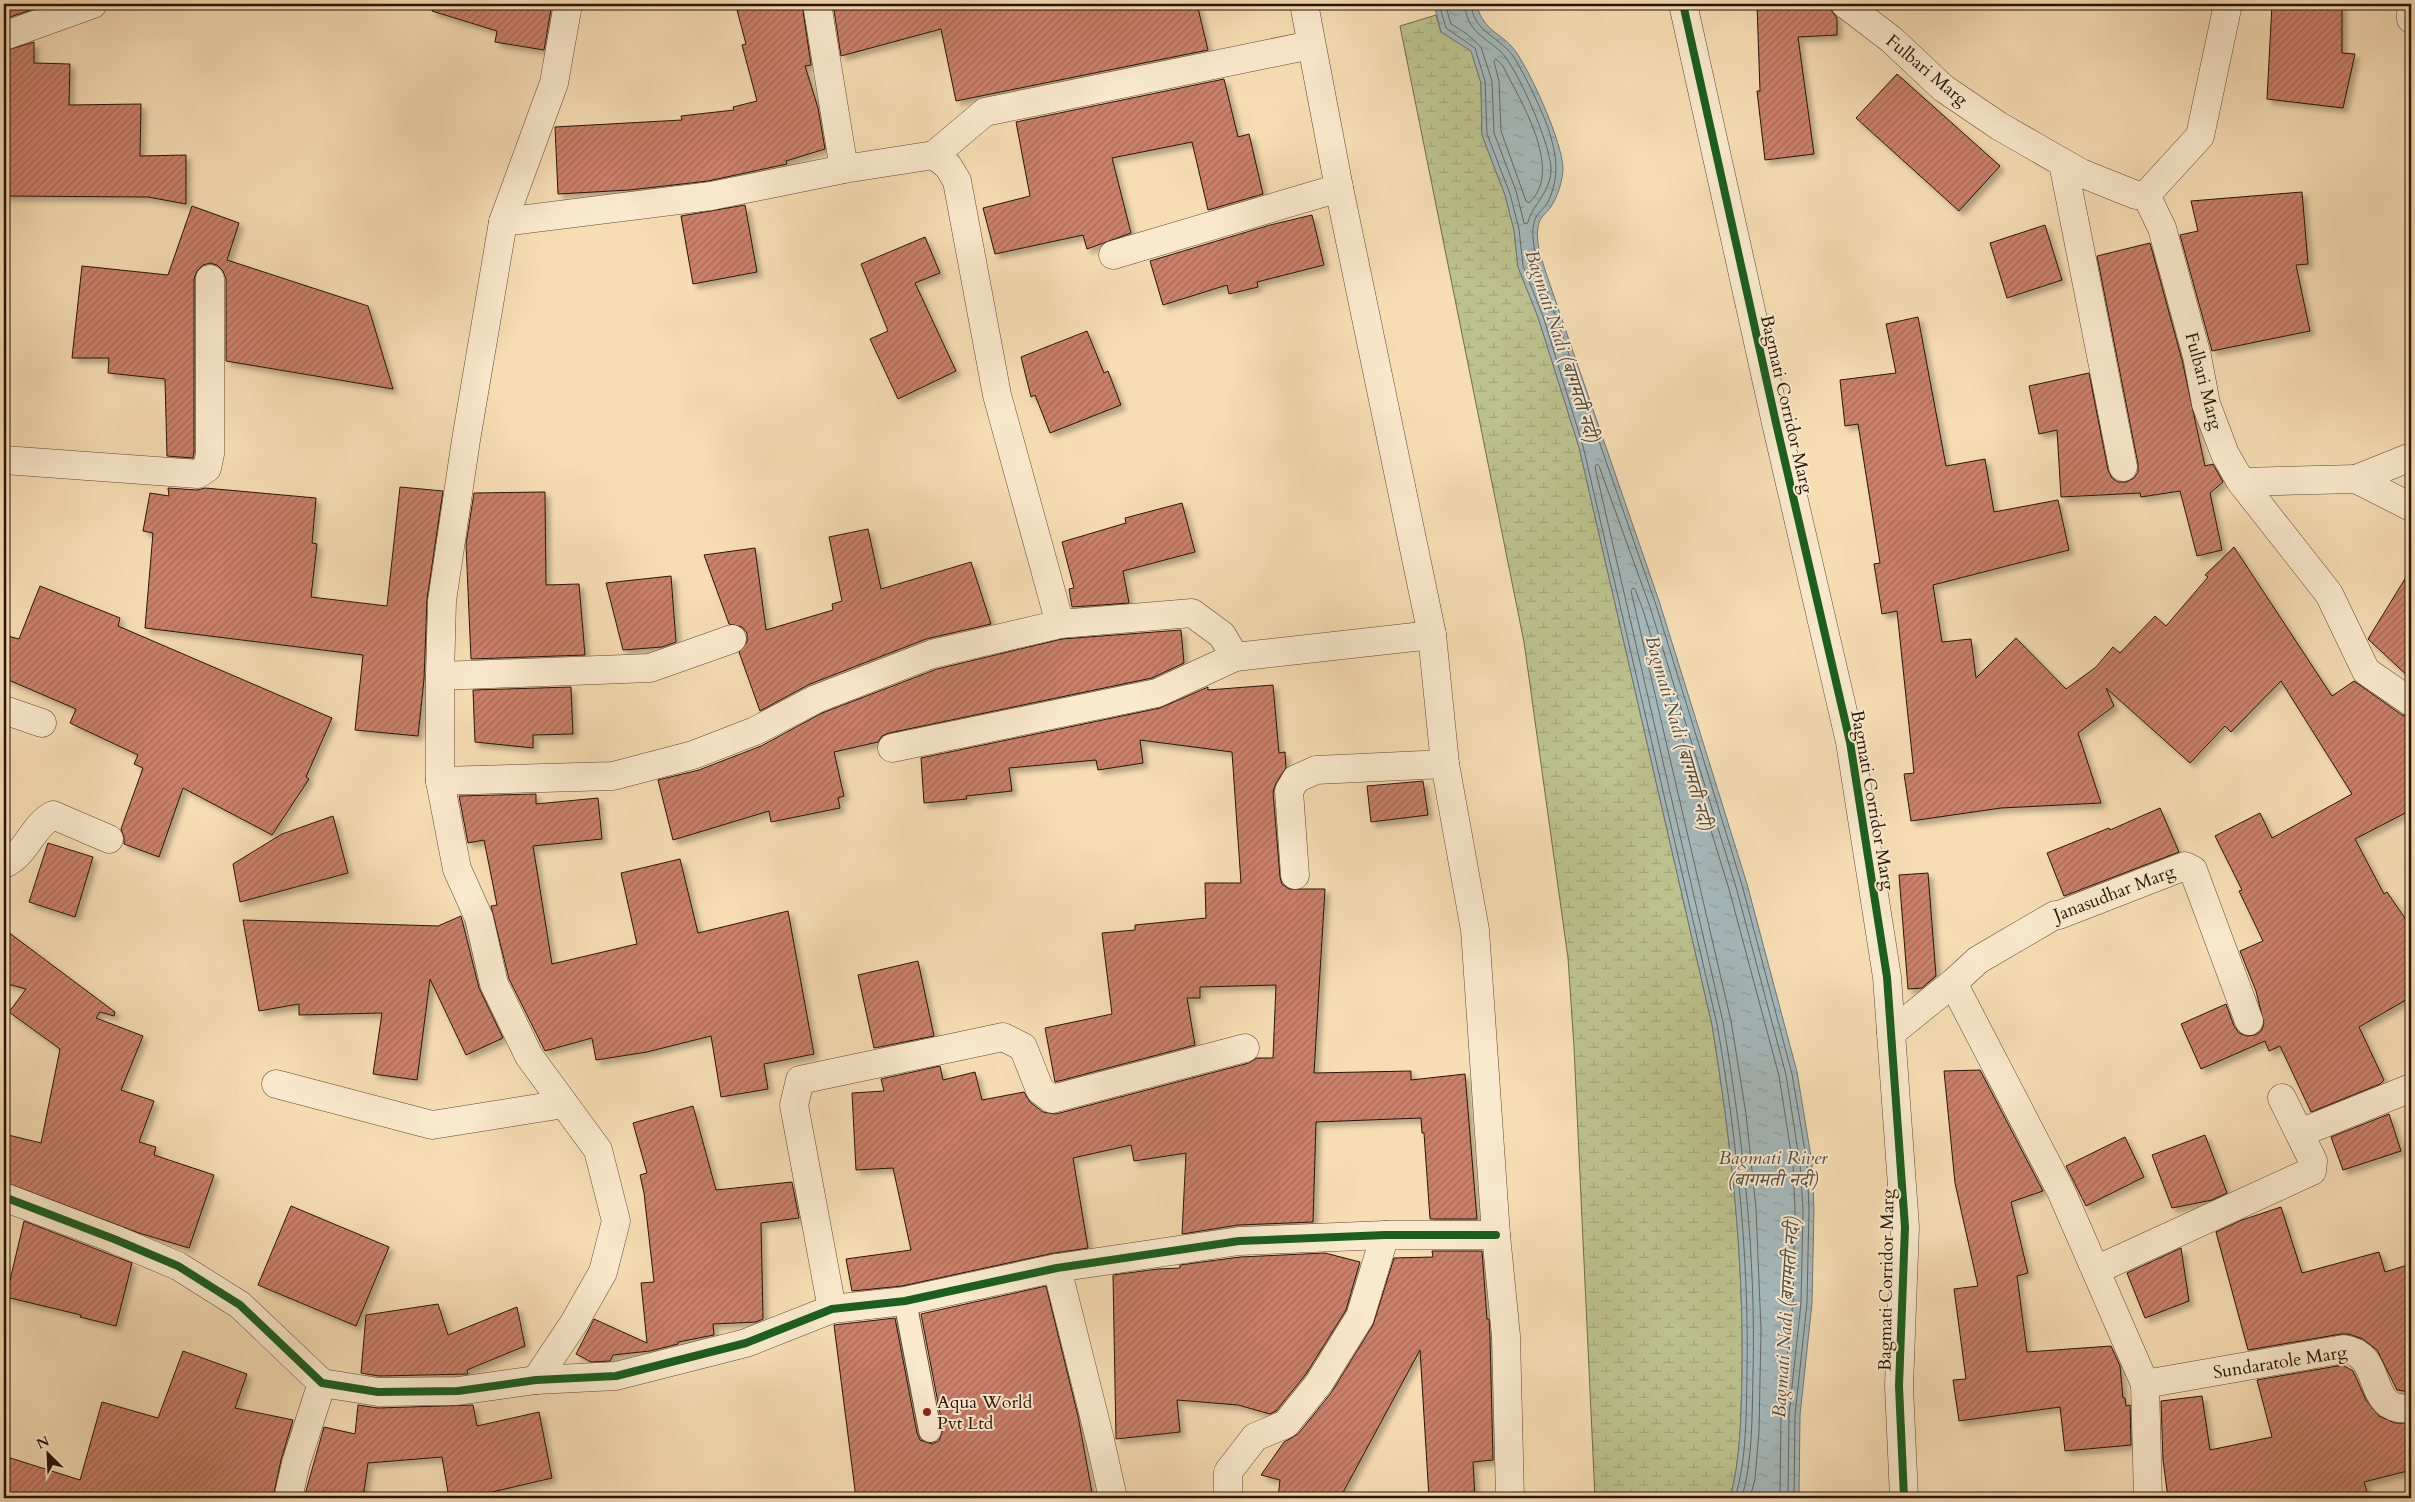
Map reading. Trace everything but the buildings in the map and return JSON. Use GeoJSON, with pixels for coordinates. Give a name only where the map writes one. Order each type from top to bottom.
{"type":"FeatureCollection","features":[{"type":"Feature","properties":{"kind":"street"},"geometry":{"type":"LineString","coordinates":[[4,36],[93,4]]}},
{"type":"Feature","properties":{"kind":"street"},"geometry":{"type":"LineString","coordinates":[[536,1380],[574,1323],[604,1272],[616,1221],[598,1150],[529,1056],[494,984],[479,918],[457,869],[440,782],[440,676],[442,601],[466,440],[503,222],[554,83],[568,4]]}},
{"type":"Feature","properties":{"kind":"street"},"geometry":{"type":"LineString","coordinates":[[817,4],[844,169]]}},
{"type":"Feature","properties":{"kind":"street"},"geometry":{"type":"LineString","coordinates":[[1304,4],[1339,188],[1432,635],[1445,764],[1475,930],[1496,1235],[1506,1336],[1510,1498]]}},
{"type":"Feature","properties":{"kind":"street","name":"Bagmati Corridor Marg"},"geometry":{"type":"LineString","coordinates":[[1683,4],[1776,423],[1850,742],[1887,977],[1905,1227],[1899,1386],[1904,1498]]}},
{"type":"Feature","properties":{"kind":"street","name":"Fulbari Marg"},"geometry":{"type":"LineString","coordinates":[[1845,4],[1892,40],[1944,88],[1999,126],[2081,172],[2136,196],[2146,195],[2162,228],[2198,356],[2206,404],[2224,454],[2241,482]]}},
{"type":"Feature","properties":{"kind":"street"},"geometry":{"type":"LineString","coordinates":[[2146,195],[2200,136],[2228,4]]}},
{"type":"Feature","properties":{"kind":"street"},"geometry":{"type":"LineString","coordinates":[[2411,14],[2411,19]]}},
{"type":"Feature","properties":{"kind":"street"},"geometry":{"type":"LineString","coordinates":[[503,222],[711,196],[844,169],[934,155],[985,112],[1311,45]]}},
{"type":"Feature","properties":{"kind":"street"},"geometry":{"type":"LineString","coordinates":[[934,155],[948,166],[957,181],[997,395],[1060,624]]}},
{"type":"Feature","properties":{"kind":"street"},"geometry":{"type":"LineString","coordinates":[[2064,163],[2123,466]]}},
{"type":"Feature","properties":{"kind":"street"},"geometry":{"type":"LineString","coordinates":[[1113,255],[1339,188]]}},
{"type":"Feature","properties":{"kind":"street"},"geometry":{"type":"LineString","coordinates":[[4,460],[198,474],[207,468],[210,454],[210,279]]}},
{"type":"Feature","properties":{"kind":"street"},"geometry":{"type":"LineString","coordinates":[[2241,482],[2356,479],[2411,457]]}},
{"type":"Feature","properties":{"kind":"street"},"geometry":{"type":"LineString","coordinates":[[2356,479],[2411,507]]}},
{"type":"Feature","properties":{"kind":"street"},"geometry":{"type":"LineString","coordinates":[[2241,482],[2329,594],[2366,671],[2411,702]]}},
{"type":"Feature","properties":{"kind":"street"},"geometry":{"type":"LineString","coordinates":[[440,782],[613,776],[693,755],[754,731],[816,699],[932,654],[1060,624],[1192,613],[1222,635],[1235,657]]}},
{"type":"Feature","properties":{"kind":"street"},"geometry":{"type":"LineString","coordinates":[[892,748],[1157,693],[1235,657],[1432,635]]}},
{"type":"Feature","properties":{"kind":"street"},"geometry":{"type":"LineString","coordinates":[[440,676],[650,668],[732,639]]}},
{"type":"Feature","properties":{"kind":"street"},"geometry":{"type":"LineString","coordinates":[[4,710],[42,722]]}},
{"type":"Feature","properties":{"kind":"street"},"geometry":{"type":"LineString","coordinates":[[1295,875],[1289,791],[1296,779],[1316,770],[1445,764]]}},
{"type":"Feature","properties":{"kind":"street"},"geometry":{"type":"LineString","coordinates":[[4,864],[14,859],[43,820],[53,815],[109,839]]}},
{"type":"Feature","properties":{"kind":"street","name":"Janasudhar Marg"},"geometry":{"type":"LineString","coordinates":[[1891,1033],[1953,983],[1978,960],[2055,915],[2185,866],[2193,870],[2249,1021]]}},
{"type":"Feature","properties":{"kind":"street"},"geometry":{"type":"LineString","coordinates":[[1953,983],[2061,1191],[2146,1384],[2148,1498]]}},
{"type":"Feature","properties":{"kind":"street"},"geometry":{"type":"LineString","coordinates":[[832,1309],[794,1105],[800,1080],[1003,1037],[1023,1047],[1040,1090],[1052,1099],[1245,1048]]}},
{"type":"Feature","properties":{"kind":"street"},"geometry":{"type":"LineString","coordinates":[[276,1084],[432,1124],[564,1104]]}},
{"type":"Feature","properties":{"kind":"street"},"geometry":{"type":"LineString","coordinates":[[2300,1134],[2411,1088]]}},
{"type":"Feature","properties":{"kind":"street"},"geometry":{"type":"LineString","coordinates":[[2096,1270],[2312,1171],[2313,1161],[2282,1098]]}},
{"type":"Feature","properties":{"kind":"street"},"geometry":{"type":"LineString","coordinates":[[4,1197],[178,1266],[240,1305],[322,1383],[378,1392],[458,1391],[536,1380],[616,1376],[746,1343],[832,1309],[905,1301],[1057,1268],[1239,1241],[1385,1235],[1496,1235]]}},
{"type":"Feature","properties":{"kind":"street"},"geometry":{"type":"LineString","coordinates":[[1228,1498],[1228,1472],[1255,1437],[1286,1424],[1319,1383],[1360,1317],[1385,1235]]}},
{"type":"Feature","properties":{"kind":"street"},"geometry":{"type":"LineString","coordinates":[[1057,1268],[1100,1440],[1112,1498]]}},
{"type":"Feature","properties":{"kind":"street","name":"Sundaratole Marg"},"geometry":{"type":"LineString","coordinates":[[2146,1384],[2344,1348],[2355,1350],[2364,1357],[2389,1407],[2399,1410],[2411,1408]]}},
{"type":"Feature","properties":{"kind":"street"},"geometry":{"type":"LineString","coordinates":[[288,1498],[296,1463],[322,1383]]}},
{"type":"Feature","properties":{"kind":"lane"},"geometry":{"type":"LineString","coordinates":[[905,1301],[930,1431]]}},
{"type":"Feature","properties":{"kind":"green space"},"geometry":{"type":"Polygon","coordinates":[[[1436,15],[1441,32],[1471,50],[1481,83],[1482,135],[1505,195],[1514,230],[1518,267],[1538,317],[1579,447],[1712,1025],[1735,1199],[1741,1286],[1741,1421],[1734,1483],[1730,1498],[1595,1498],[1574,1047],[1568,958],[1524,642],[1400,26],[1436,15]]]}},
{"type":"Feature","properties":{"kind":"water","name":"Bagmati River (बागमती नदी)"},"geometry":{"type":"Polygon","coordinates":[[[1434,4],[1476,4],[1485,22],[1507,41],[1524,65],[1546,110],[1558,143],[1563,168],[1562,178],[1555,200],[1541,218],[1538,227],[1537,234],[1541,256],[1660,604],[1747,884],[1797,1072],[1812,1163],[1814,1209],[1812,1303],[1800,1415],[1799,1498],[1730,1498],[1734,1483],[1741,1421],[1741,1287],[1735,1199],[1712,1025],[1579,447],[1538,317],[1518,267],[1514,230],[1505,195],[1482,135],[1481,83],[1471,51],[1441,32],[1434,4]]]}},
{"type":"Feature","properties":{"kind":"cycle path"},"geometry":{"type":"LineString","coordinates":[[1683,4],[1776,423],[1850,742],[1887,977],[1905,1227],[1899,1386],[1904,1498]]}},
{"type":"Feature","properties":{"kind":"cycle path"},"geometry":{"type":"LineString","coordinates":[[4,1197],[114,1239],[178,1266],[240,1305],[322,1383],[378,1392],[458,1391],[536,1380],[616,1376],[746,1343],[832,1309],[905,1301],[1057,1268],[1239,1241],[1385,1235],[1496,1235]]}},
{"type":"Feature","properties":{"kind":"place","name":"Aqua World Pvt Ltd"},"geometry":{"type":"Point","coordinates":[927,1412]}},
{"type":"Feature","properties":{"kind":"water label","name":"Bagmati Nadi (बागमती नदी)"},"geometry":{"type":"Point","coordinates":[1563,346]}},
{"type":"Feature","properties":{"kind":"water label","name":"Bagmati Nadi (बागमती नदी)"},"geometry":{"type":"Point","coordinates":[1680,733]}},
{"type":"Feature","properties":{"kind":"water label","name":"Bagmati Nadi (बागमती नदी)"},"geometry":{"type":"Point","coordinates":[1785,1317]}}]}
